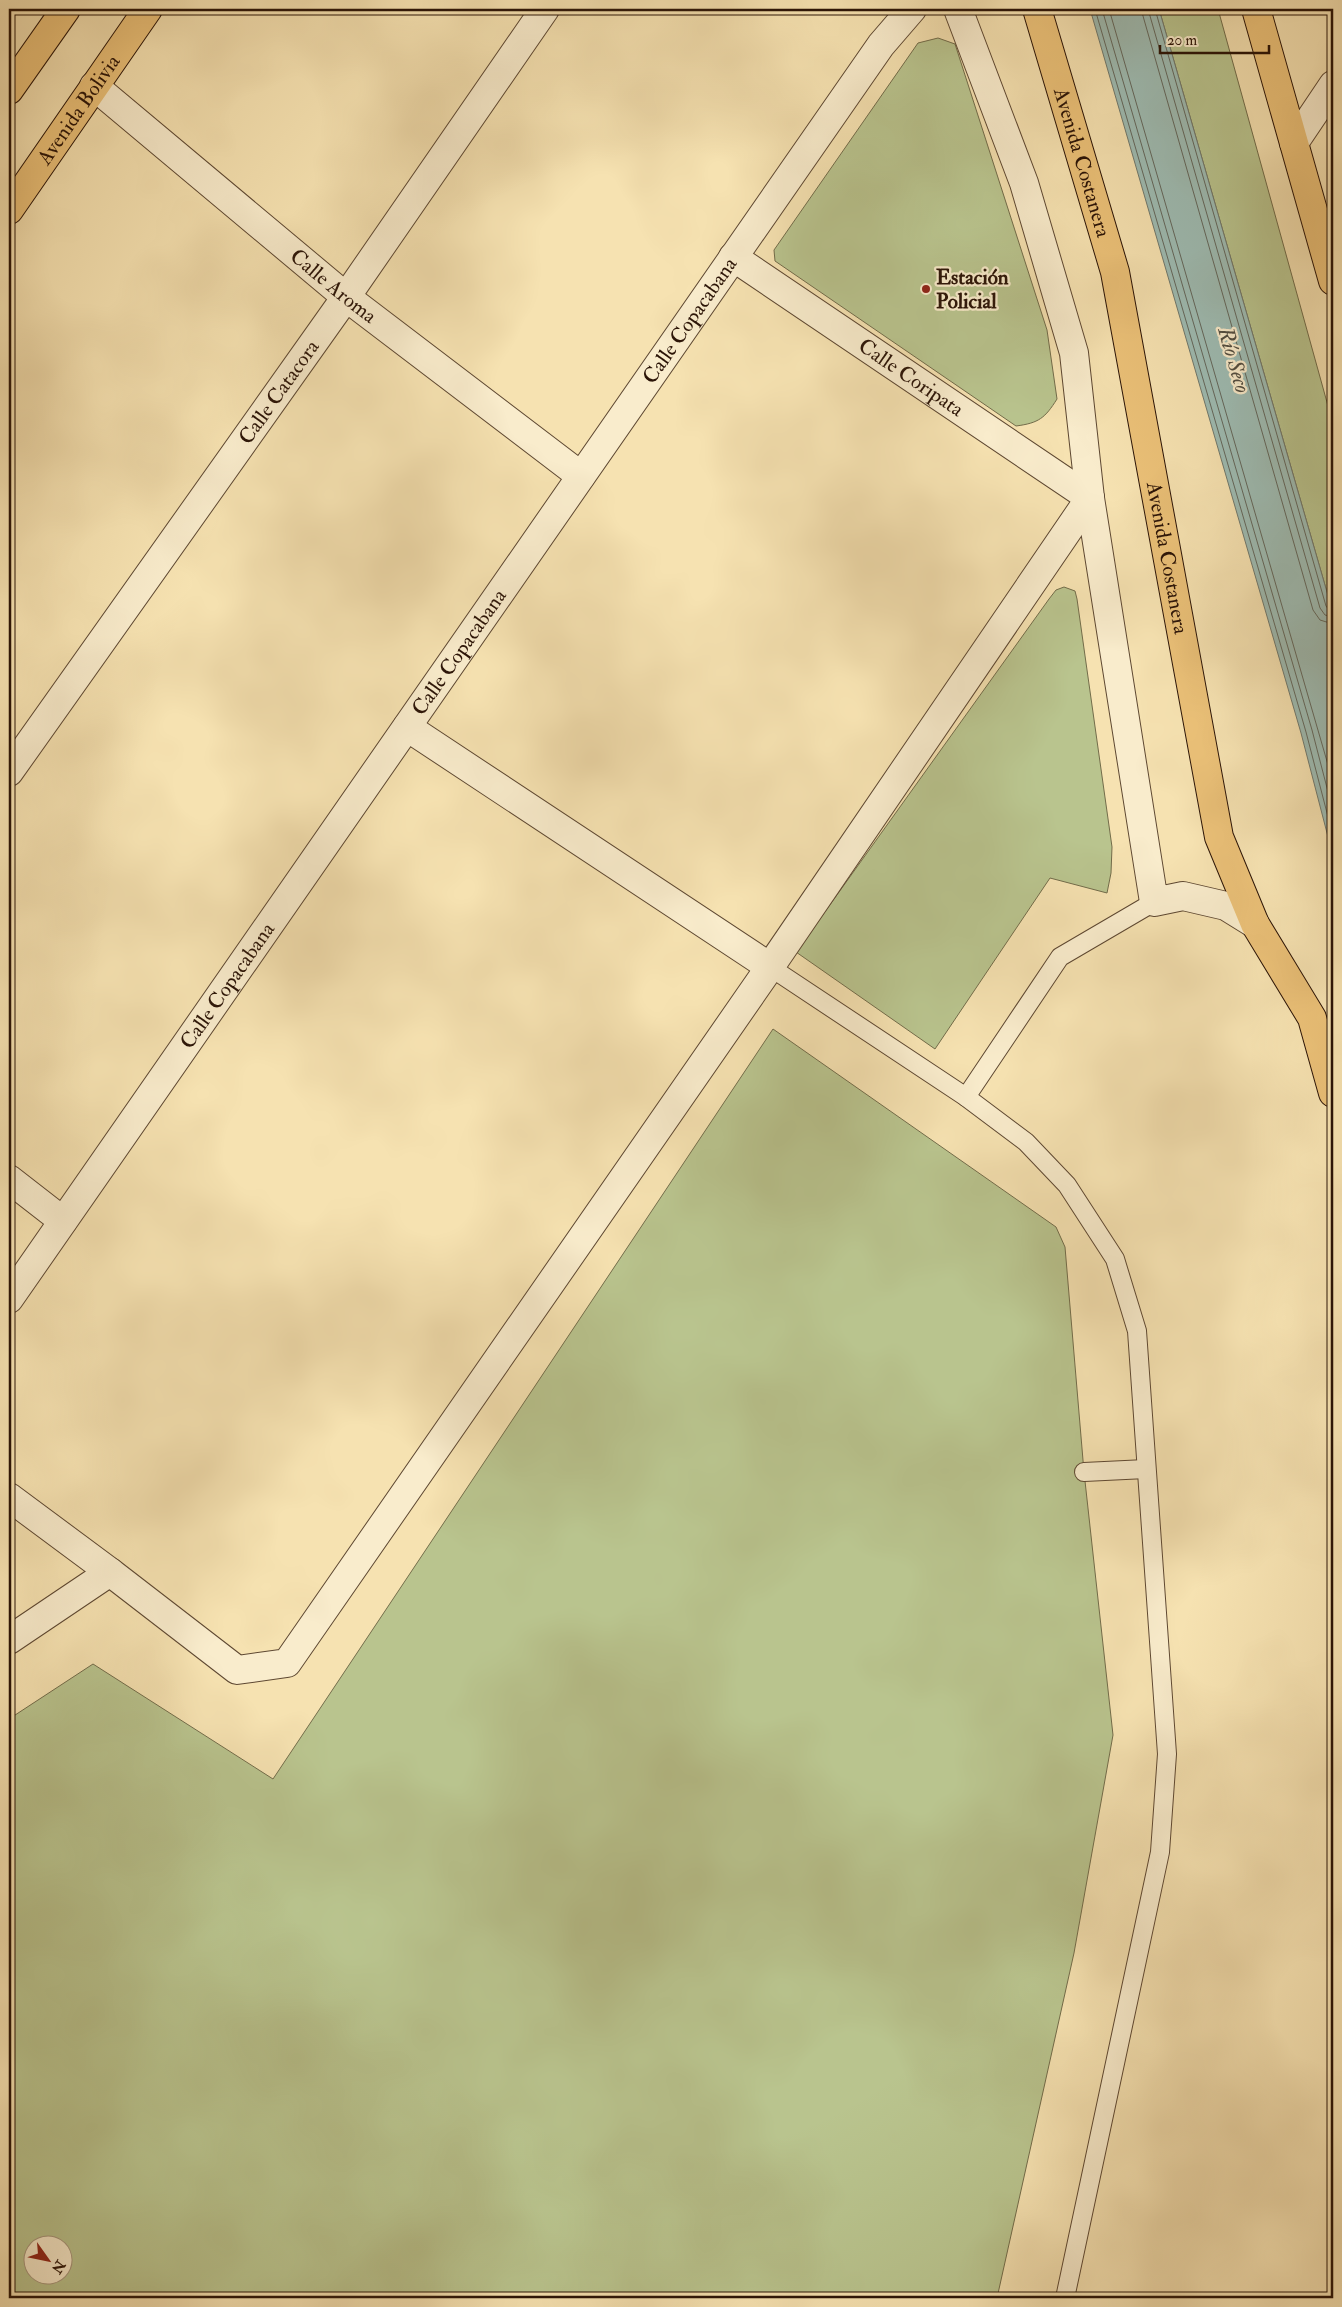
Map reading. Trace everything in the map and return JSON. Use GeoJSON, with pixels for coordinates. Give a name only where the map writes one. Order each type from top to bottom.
{"type":"FeatureCollection","features":[{"type":"Feature","properties":{"kind":"main road","name":"Avenida Bolivia"},"geometry":{"type":"LineString","coordinates":[[9,210],[148,9]]}},
{"type":"Feature","properties":{"kind":"main road"},"geometry":{"type":"LineString","coordinates":[[1256,9],[1333,281]]}},
{"type":"Feature","properties":{"kind":"main road"},"geometry":{"type":"LineString","coordinates":[[9,90],[61,11]]}},
{"type":"Feature","properties":{"kind":"main road","name":"Avenida Costanera"},"geometry":{"type":"LineString","coordinates":[[1038,16],[1115,272],[1219,836],[1255,924],[1312,1018],[1333,1094]]}},
{"type":"Feature","properties":{"kind":"street","name":"Calle Catacora"},"geometry":{"type":"LineString","coordinates":[[9,772],[346,297],[545,9]]}},
{"type":"Feature","properties":{"kind":"street","name":"Calle Copacabana"},"geometry":{"type":"LineString","coordinates":[[9,1299],[881,45],[912,9]]}},
{"type":"Feature","properties":{"kind":"street"},"geometry":{"type":"LineString","coordinates":[[958,9],[1024,183],[1074,354],[1090,498],[1154,902],[1183,896],[1226,906],[1255,924]]}},
{"type":"Feature","properties":{"kind":"street"},"geometry":{"type":"LineString","coordinates":[[1294,142],[1333,85]]}},
{"type":"Feature","properties":{"kind":"street","name":"Calle Aroma"},"geometry":{"type":"LineString","coordinates":[[94,86],[346,297],[581,476]]}},
{"type":"Feature","properties":{"kind":"street","name":"Calle Coripata"},"geometry":{"type":"LineString","coordinates":[[733,257],[1090,498]]}},
{"type":"Feature","properties":{"kind":"street"},"geometry":{"type":"LineString","coordinates":[[9,1497],[238,1670],[287,1663],[770,967],[1090,498]]}},
{"type":"Feature","properties":{"kind":"street"},"geometry":{"type":"LineString","coordinates":[[407,727],[770,967]]}},
{"type":"Feature","properties":{"kind":"street"},"geometry":{"type":"LineString","coordinates":[[9,1179],[63,1221]]}},
{"type":"Feature","properties":{"kind":"street"},"geometry":{"type":"LineString","coordinates":[[9,1640],[110,1572]]}},
{"type":"Feature","properties":{"kind":"lane"},"geometry":{"type":"LineString","coordinates":[[966,1097],[1060,957],[1154,902]]}},
{"type":"Feature","properties":{"kind":"lane"},"geometry":{"type":"LineString","coordinates":[[770,967],[966,1097],[1026,1142],[1067,1185],[1115,1259],[1137,1331],[1167,1754],[1160,1852],[1066,2298]]}},
{"type":"Feature","properties":{"kind":"lane"},"geometry":{"type":"LineString","coordinates":[[1084,1472],[1146,1469]]}},
{"type":"Feature","properties":{"kind":"green space"},"geometry":{"type":"Polygon","coordinates":[[[1159,9],[1218,9],[1333,424],[1333,613],[1159,9]]]}},
{"type":"Feature","properties":{"kind":"green space"},"geometry":{"type":"Polygon","coordinates":[[[938,38],[955,44],[1047,330],[1057,399],[1045,415],[1036,421],[1024,425],[1016,426],[775,261],[774,250],[918,43],[938,38]]]}},
{"type":"Feature","properties":{"kind":"green space"},"geometry":{"type":"Polygon","coordinates":[[[1064,587],[1075,591],[1077,599],[1112,847],[1111,873],[1107,893],[1050,878],[935,1049],[796,952],[1049,599],[1056,590],[1064,587]]]}},
{"type":"Feature","properties":{"kind":"green space"},"geometry":{"type":"Polygon","coordinates":[[[773,1029],[1056,1227],[1065,1247],[1084,1472],[1113,1735],[1074,1953],[997,2298],[9,2298],[9,1719],[93,1664],[273,1779],[773,1029]]]}},
{"type":"Feature","properties":{"kind":"water","name":"Río Seco"},"geometry":{"type":"Polygon","coordinates":[[[1090,9],[1159,9],[1333,613],[1333,856],[1301,733],[1090,9]]]}},
{"type":"Feature","properties":{"kind":"place","name":"Estación Policial"},"geometry":{"type":"Point","coordinates":[926,289]}}]}
